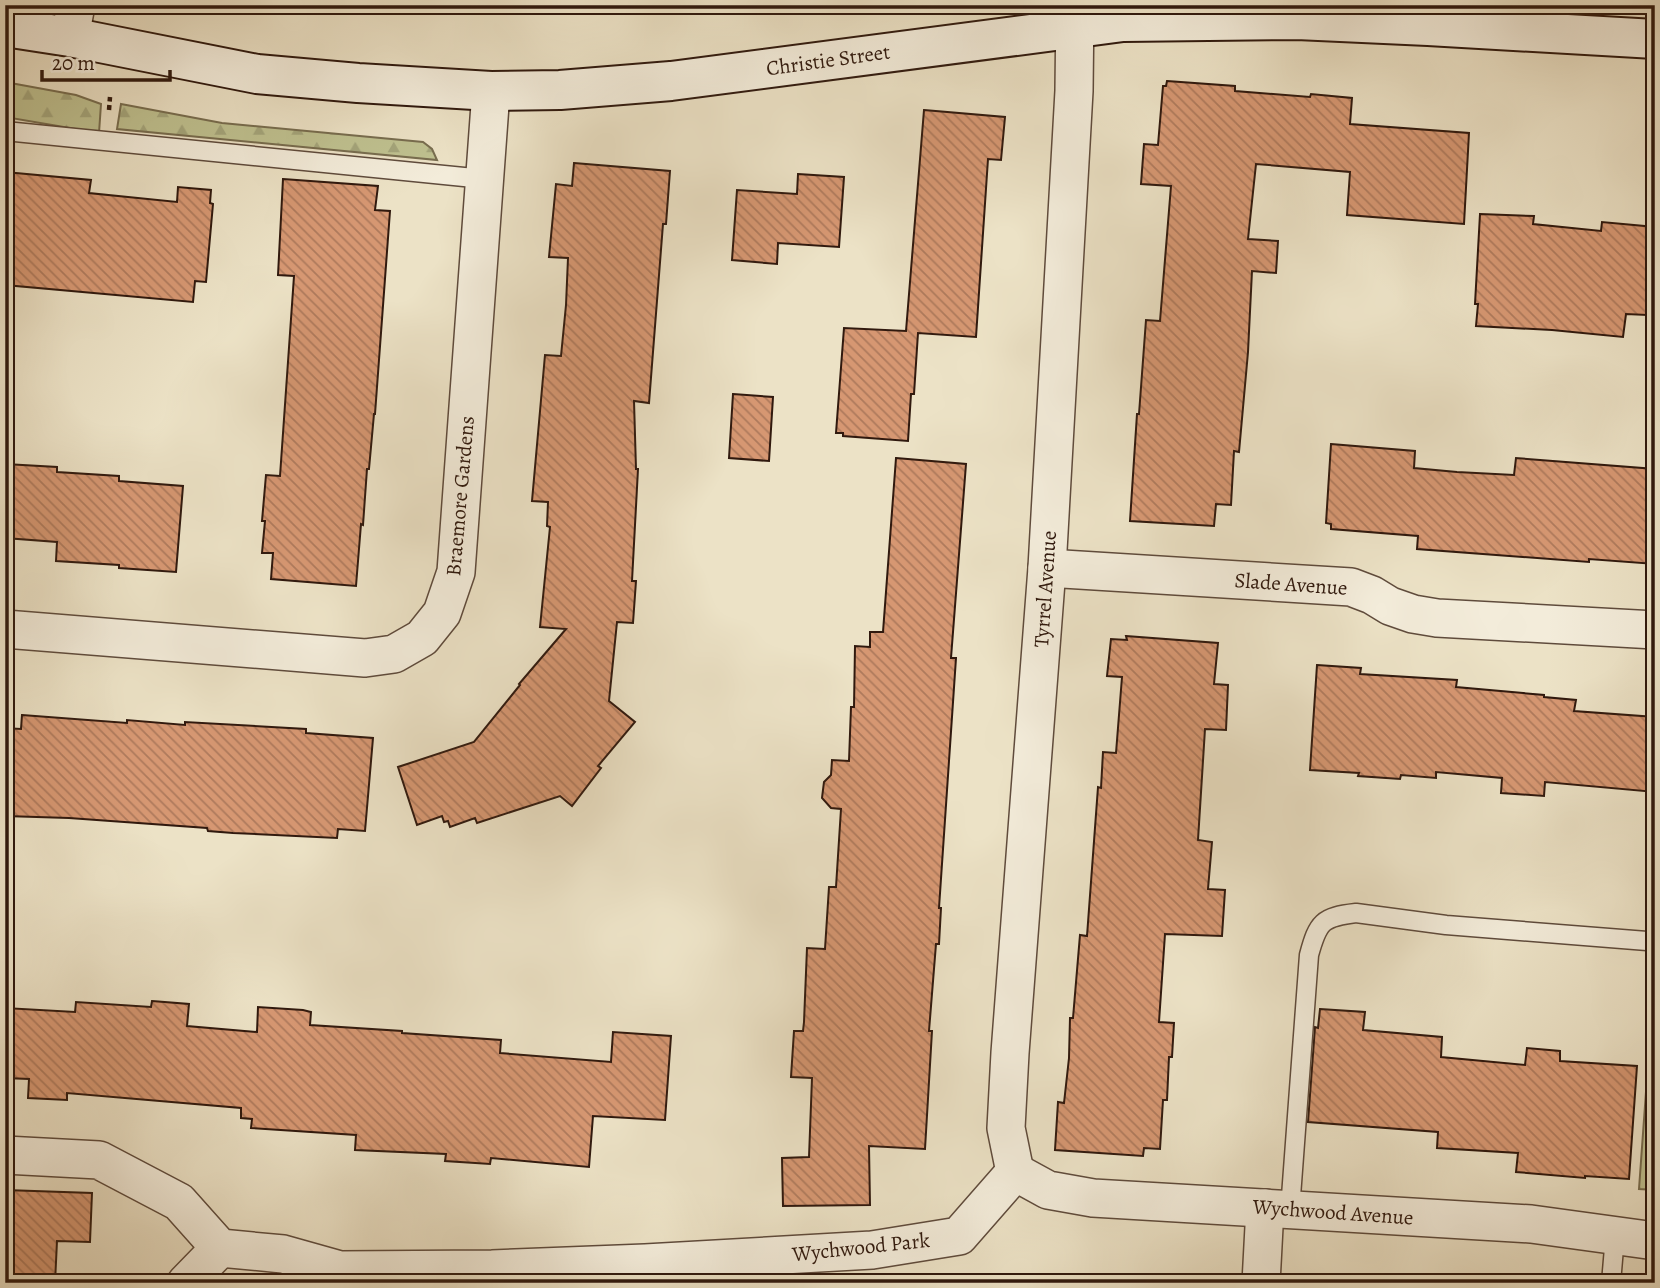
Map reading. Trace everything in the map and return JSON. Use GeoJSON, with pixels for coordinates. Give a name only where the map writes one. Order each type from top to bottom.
{"type":"FeatureCollection","features":[{"type":"Feature","properties":{"kind":"street","name":"Christie Street"},"geometry":{"type":"LineString","coordinates":[[5,27],[73,21],[257,74],[491,91],[560,90],[671,81],[1075,16],[1124,22],[1428,15],[1655,39]]}},
{"type":"Feature","properties":{"kind":"street","name":"Tyrrel Avenue"},"geometry":{"type":"LineString","coordinates":[[1015,1172],[1006,1128],[1047,568],[1073,105],[1075,16]]}},
{"type":"Feature","properties":{"kind":"street","name":"Braemore Gardens"},"geometry":{"type":"LineString","coordinates":[[5,629],[365,658],[394,654],[422,638],[442,614],[456,572],[491,91]]}},
{"type":"Feature","properties":{"kind":"street","name":"Slade Avenue"},"geometry":{"type":"LineString","coordinates":[[1047,568],[1351,587],[1390,606],[1437,618],[1655,630]]}},
{"type":"Feature","properties":{"kind":"street"},"geometry":{"type":"LineString","coordinates":[[5,1155],[99,1160],[179,1202],[220,1248],[186,1283]]}},
{"type":"Feature","properties":{"kind":"street","name":"Wychwood Avenue"},"geometry":{"type":"LineString","coordinates":[[1015,1172],[1048,1191],[1093,1198],[1531,1224],[1655,1241]]}},
{"type":"Feature","properties":{"kind":"street","name":"Wychwood Park"},"geometry":{"type":"LineString","coordinates":[[220,1248],[283,1254],[340,1270],[506,1269],[872,1250],[959,1236],[1015,1172]]}},
{"type":"Feature","properties":{"kind":"street"},"geometry":{"type":"LineString","coordinates":[[1261,1283],[1278,1209]]}},
{"type":"Feature","properties":{"kind":"lane"},"geometry":{"type":"LineString","coordinates":[[5,131],[484,179]]}},
{"type":"Feature","properties":{"kind":"lane"},"geometry":{"type":"LineString","coordinates":[[1278,1209],[1309,954],[1315,933],[1325,919],[1356,913],[1446,925],[1647,941]]}},
{"type":"Feature","properties":{"kind":"lane"},"geometry":{"type":"LineString","coordinates":[[1611,1283],[1615,1236]]}},
{"type":"Feature","properties":{"kind":"green space"},"geometry":{"type":"Polygon","coordinates":[[[5,82],[76,95],[101,104],[99,133],[5,117],[5,82]]]}},
{"type":"Feature","properties":{"kind":"green space"},"geometry":{"type":"Polygon","coordinates":[[[121,104],[222,123],[423,142],[432,149],[437,160],[117,129],[121,104]]]}},
{"type":"Feature","properties":{"kind":"green space"},"geometry":{"type":"Polygon","coordinates":[[[1655,967],[1655,1190],[1639,1189],[1655,967]]]}},
{"type":"Feature","properties":{"kind":"building"},"geometry":{"type":"Polygon","coordinates":[[[1167,81],[1235,86],[1235,91],[1352,98],[1350,124],[1469,133],[1464,224],[1347,215],[1350,172],[1256,164],[1248,239],[1278,241],[1276,273],[1252,271],[1239,452],[1234,451],[1231,505],[1216,504],[1214,526],[1130,521],[1146,320],[1160,321],[1171,186],[1141,184],[1144,144],[1158,145],[1163,86],[1166,86],[1167,81]]]}},
{"type":"Feature","properties":{"kind":"building"},"geometry":{"type":"Polygon","coordinates":[[[924,110],[1005,117],[1001,160],[988,159],[976,337],[918,333],[908,441],[843,436],[843,433],[836,433],[844,328],[906,331],[924,110]]]}},
{"type":"Feature","properties":{"kind":"building"},"geometry":{"type":"Polygon","coordinates":[[[574,163],[670,171],[666,224],[663,224],[649,403],[634,401],[638,469],[632,581],[636,581],[633,623],[617,622],[609,701],[635,722],[598,766],[601,768],[572,806],[560,796],[477,823],[475,818],[450,827],[442,816],[417,825],[398,767],[474,742],[566,629],[540,627],[550,527],[547,526],[548,502],[532,501],[545,355],[561,356],[566,305],[568,258],[549,257],[556,184],[572,186],[574,163]]]}},
{"type":"Feature","properties":{"kind":"building"},"geometry":{"type":"Polygon","coordinates":[[[5,172],[91,180],[89,193],[177,202],[178,187],[211,190],[210,203],[213,204],[206,282],[195,281],[193,302],[5,285],[5,172]]]}},
{"type":"Feature","properties":{"kind":"building"},"geometry":{"type":"Polygon","coordinates":[[[798,174],[844,177],[839,247],[778,243],[777,264],[732,260],[737,190],[797,194],[798,174]]]}},
{"type":"Feature","properties":{"kind":"building"},"geometry":{"type":"Polygon","coordinates":[[[283,179],[378,186],[375,210],[390,211],[375,414],[356,586],[271,579],[273,553],[262,553],[266,475],[280,476],[294,276],[278,275],[283,179]]]}},
{"type":"Feature","properties":{"kind":"building"},"geometry":{"type":"Polygon","coordinates":[[[1480,214],[1534,216],[1533,224],[1601,231],[1602,222],[1655,227],[1655,313],[1626,314],[1623,337],[1476,326],[1480,214]]]}},
{"type":"Feature","properties":{"kind":"building"},"geometry":{"type":"Polygon","coordinates":[[[733,394],[773,397],[769,461],[729,458],[733,394]]]}},
{"type":"Feature","properties":{"kind":"building"},"geometry":{"type":"Polygon","coordinates":[[[1331,444],[1415,451],[1414,468],[1457,472],[1514,475],[1516,458],[1655,469],[1655,564],[1589,559],[1589,562],[1417,549],[1418,536],[1331,529],[1331,524],[1326,523],[1331,444]]]}},
{"type":"Feature","properties":{"kind":"building"},"geometry":{"type":"Polygon","coordinates":[[[896,458],[966,464],[951,658],[956,658],[939,908],[939,944],[936,944],[929,1031],[932,1031],[925,1149],[869,1146],[870,1205],[783,1206],[782,1158],[809,1157],[812,1078],[791,1077],[794,1031],[803,1031],[807,948],[825,949],[829,887],[836,887],[841,809],[831,808],[822,798],[824,782],[831,775],[832,760],[849,761],[851,707],[854,707],[855,646],[870,647],[870,632],[883,632],[896,458]]]}},
{"type":"Feature","properties":{"kind":"building"},"geometry":{"type":"Polygon","coordinates":[[[5,464],[57,467],[57,472],[119,476],[119,481],[183,486],[176,572],[56,561],[57,542],[5,538],[5,464]]]}},
{"type":"Feature","properties":{"kind":"building"},"geometry":{"type":"Polygon","coordinates":[[[1126,636],[1218,643],[1214,684],[1228,685],[1226,730],[1205,729],[1198,840],[1212,842],[1208,889],[1225,890],[1222,936],[1165,934],[1159,1022],[1174,1023],[1172,1057],[1169,1057],[1167,1100],[1163,1100],[1160,1149],[1144,1148],[1143,1156],[1055,1150],[1058,1102],[1064,1103],[1080,935],[1087,936],[1103,752],[1116,753],[1122,677],[1107,676],[1111,639],[1127,640],[1126,636]]]}},
{"type":"Feature","properties":{"kind":"building"},"geometry":{"type":"Polygon","coordinates":[[[1317,665],[1361,668],[1360,674],[1457,680],[1456,687],[1576,700],[1574,711],[1655,717],[1655,792],[1545,782],[1544,796],[1501,793],[1502,778],[1436,772],[1436,778],[1401,775],[1400,779],[1310,770],[1317,665]]]}},
{"type":"Feature","properties":{"kind":"building"},"geometry":{"type":"Polygon","coordinates":[[[22,715],[127,723],[127,720],[306,729],[306,733],[373,738],[365,831],[338,829],[337,838],[233,833],[208,831],[207,828],[69,818],[5,816],[5,728],[21,729],[22,715]]]}},
{"type":"Feature","properties":{"kind":"building"},"geometry":{"type":"Polygon","coordinates":[[[152,1001],[189,1004],[187,1026],[257,1032],[258,1007],[303,1010],[311,1012],[310,1025],[501,1040],[500,1053],[611,1062],[613,1032],[671,1036],[665,1120],[593,1116],[589,1167],[491,1158],[490,1164],[445,1161],[446,1154],[355,1150],[356,1135],[251,1128],[252,1119],[241,1118],[241,1108],[67,1093],[67,1100],[28,1098],[29,1079],[5,1078],[5,1008],[75,1012],[76,1002],[151,1007],[152,1001]]]}},
{"type":"Feature","properties":{"kind":"building"},"geometry":{"type":"Polygon","coordinates":[[[1320,1009],[1365,1012],[1363,1030],[1442,1037],[1441,1057],[1525,1065],[1527,1048],[1560,1051],[1560,1061],[1637,1066],[1629,1179],[1516,1172],[1518,1153],[1437,1148],[1438,1132],[1308,1122],[1315,1027],[1318,1028],[1320,1009]]]}},
{"type":"Feature","properties":{"kind":"building"},"geometry":{"type":"Polygon","coordinates":[[[5,1190],[92,1193],[90,1242],[57,1241],[55,1283],[5,1283],[5,1190]]]}}]}
